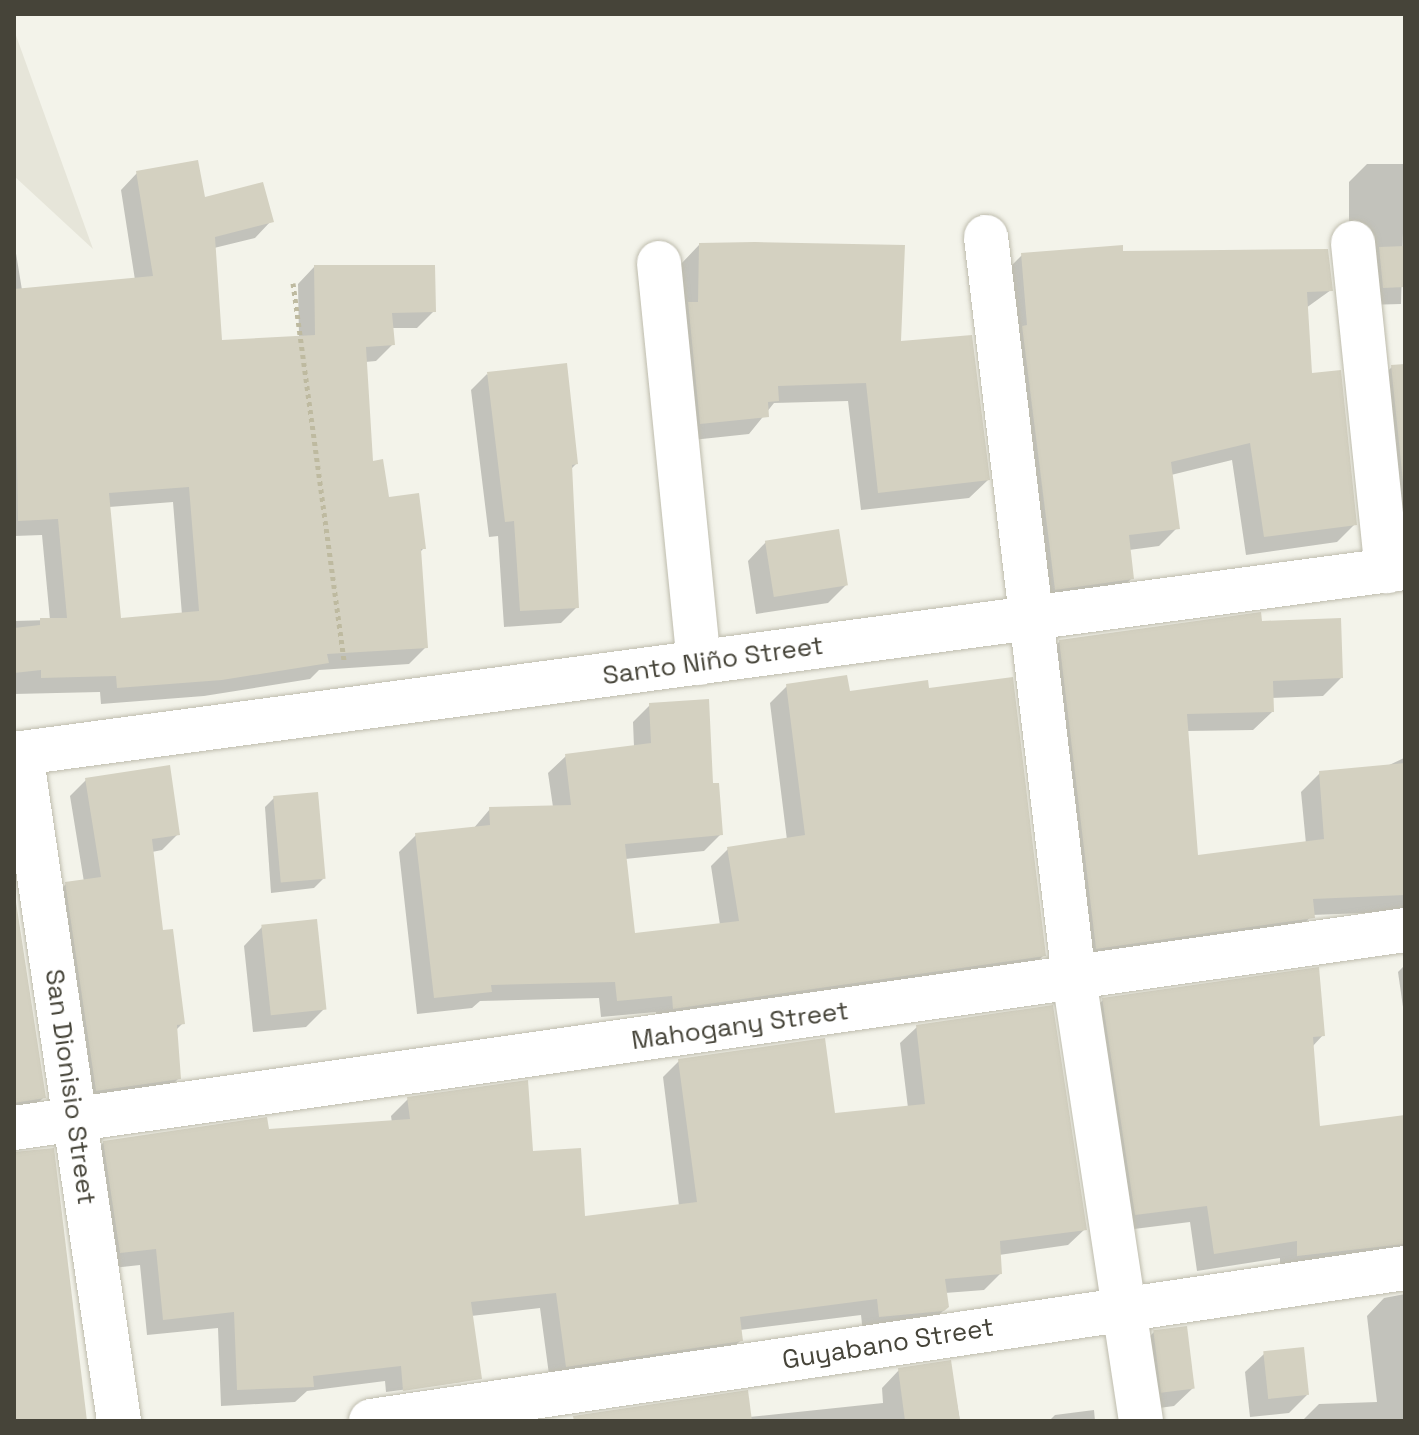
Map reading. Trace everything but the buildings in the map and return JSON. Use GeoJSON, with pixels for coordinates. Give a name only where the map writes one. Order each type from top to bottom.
{"type":"FeatureCollection","features":[{"type":"Feature","properties":{"kind":"street"},"geometry":{"type":"LineString","coordinates":[[986,237],[1074,978],[1141,1421]]}},
{"type":"Feature","properties":{"kind":"street"},"geometry":{"type":"LineString","coordinates":[[1353,243],[1396,569]]}},
{"type":"Feature","properties":{"kind":"street"},"geometry":{"type":"LineString","coordinates":[[659,263],[699,663]]}},
{"type":"Feature","properties":{"kind":"street","name":"Santo Niño Street"},"geometry":{"type":"LineString","coordinates":[[17,754],[1396,569]]}},
{"type":"Feature","properties":{"kind":"street","name":"San Dionisio Street"},"geometry":{"type":"LineString","coordinates":[[17,754],[119,1421]]}},
{"type":"Feature","properties":{"kind":"street","name":"Mahogany Street"},"geometry":{"type":"LineString","coordinates":[[14,1128],[1405,930]]}},
{"type":"Feature","properties":{"kind":"street","name":"Guyabano Street"},"geometry":{"type":"LineString","coordinates":[[371,1421],[1405,1268]]}},
{"type":"Feature","properties":{"kind":"path"},"geometry":{"type":"LineString","coordinates":[[293,283],[350,710]]}},
{"type":"Feature","properties":{"kind":"shaded area"},"geometry":{"type":"Polygon","coordinates":[[[14,30],[93,249],[14,176],[14,30]]]}}]}
